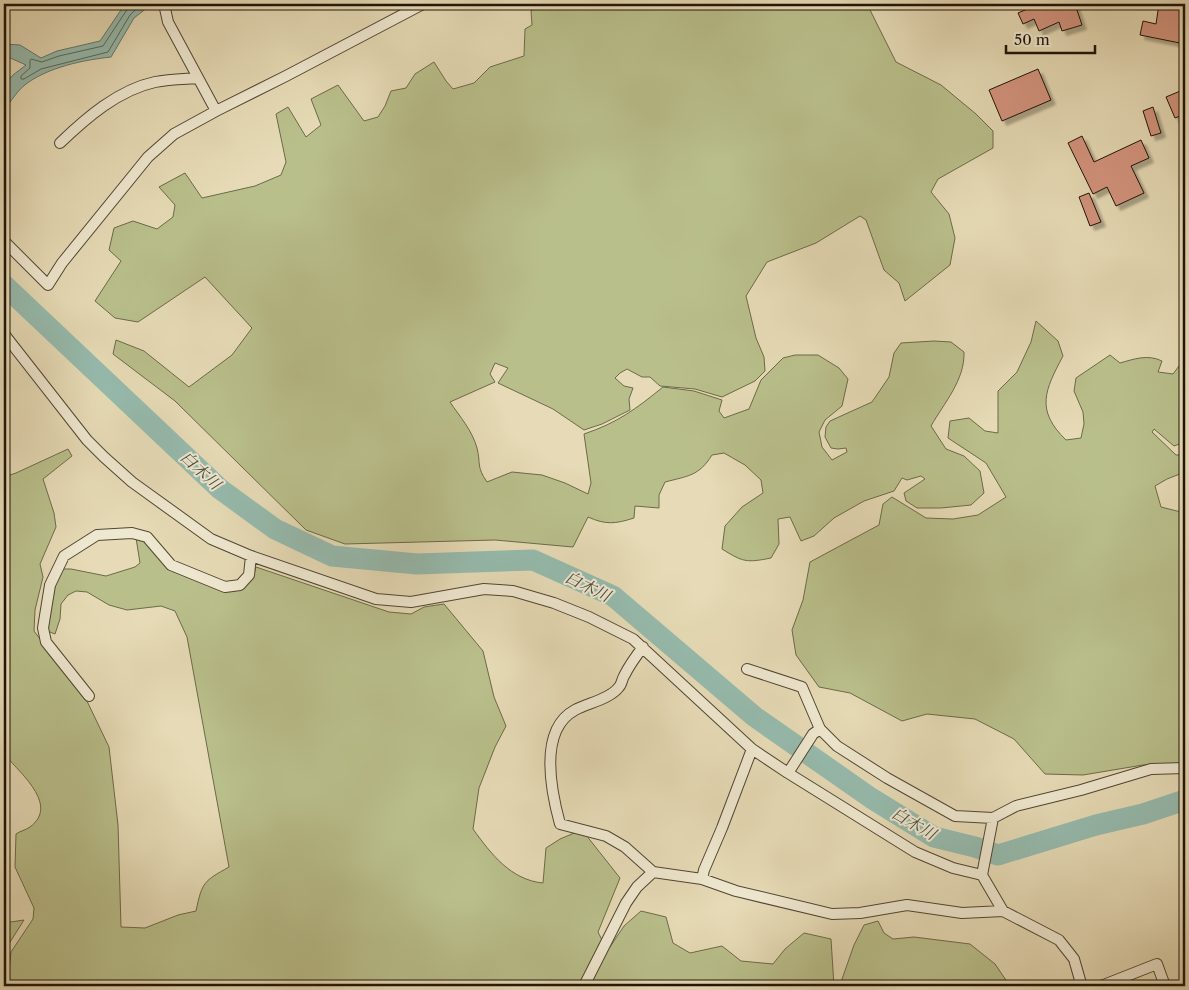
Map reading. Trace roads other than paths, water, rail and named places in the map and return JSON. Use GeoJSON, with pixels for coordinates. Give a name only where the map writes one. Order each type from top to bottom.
{"type":"FeatureCollection","features":[{"type":"Feature","properties":{"kind":"street"},"geometry":{"type":"LineString","coordinates":[[164,4],[168,22],[216,111]]}},
{"type":"Feature","properties":{"kind":"street"},"geometry":{"type":"LineString","coordinates":[[4,241],[48,285],[62,263],[148,157],[174,134],[424,4]]}},
{"type":"Feature","properties":{"kind":"street"},"geometry":{"type":"LineString","coordinates":[[60,143],[106,105],[130,91],[154,82],[198,78]]}},
{"type":"Feature","properties":{"kind":"street"},"geometry":{"type":"LineString","coordinates":[[4,334],[87,440],[104,457],[132,482],[211,539],[251,556],[376,599],[411,602],[484,589],[513,591],[554,603],[588,617],[633,639],[752,749],[788,773],[915,852],[954,868],[983,870]]}},
{"type":"Feature","properties":{"kind":"street"},"geometry":{"type":"LineString","coordinates":[[89,696],[46,642],[43,628],[50,584],[64,556],[97,535],[132,533],[147,538],[171,565],[225,588],[240,584],[249,575],[251,556]]}},
{"type":"Feature","properties":{"kind":"street"},"geometry":{"type":"LineString","coordinates":[[642,647],[624,675],[619,687],[610,695],[565,717],[555,734],[550,750],[550,768],[560,824],[606,836],[625,846],[653,872],[702,879],[736,891],[832,914],[860,913],[907,904],[962,913],[1003,911],[1059,940],[1074,959],[1080,980],[1076,986]]}},
{"type":"Feature","properties":{"kind":"street"},"geometry":{"type":"LineString","coordinates":[[747,668],[802,687],[816,732],[888,778],[955,816],[993,818],[1016,806],[1081,790],[1151,769],[1185,768]]}},
{"type":"Feature","properties":{"kind":"street"},"geometry":{"type":"LineString","coordinates":[[788,773],[816,732]]}},
{"type":"Feature","properties":{"kind":"street"},"geometry":{"type":"LineString","coordinates":[[702,879],[752,749]]}},
{"type":"Feature","properties":{"kind":"street"},"geometry":{"type":"LineString","coordinates":[[993,818],[983,870],[1003,911]]}},
{"type":"Feature","properties":{"kind":"street"},"geometry":{"type":"LineString","coordinates":[[584,986],[626,903],[653,872]]}},
{"type":"Feature","properties":{"kind":"street"},"geometry":{"type":"LineString","coordinates":[[1101,986],[1157,964],[1165,986]]}},
{"type":"Feature","properties":{"kind":"water"},"geometry":{"type":"Polygon","coordinates":[[[125,4],[152,4],[134,18],[111,57],[78,62],[35,78],[14,96],[4,111],[4,86],[13,75],[26,65],[8,57],[4,58],[4,44],[20,45],[41,58],[57,51],[100,41],[125,4]]]}},
{"type":"Feature","properties":{"kind":"waterway","name":"白木川"},"geometry":{"type":"LineString","coordinates":[[4,285],[220,489],[275,529],[332,556],[417,564],[533,560],[613,596],[755,717],[871,798],[934,837],[998,855],[1096,825],[1143,814],[1185,800]]}}]}
